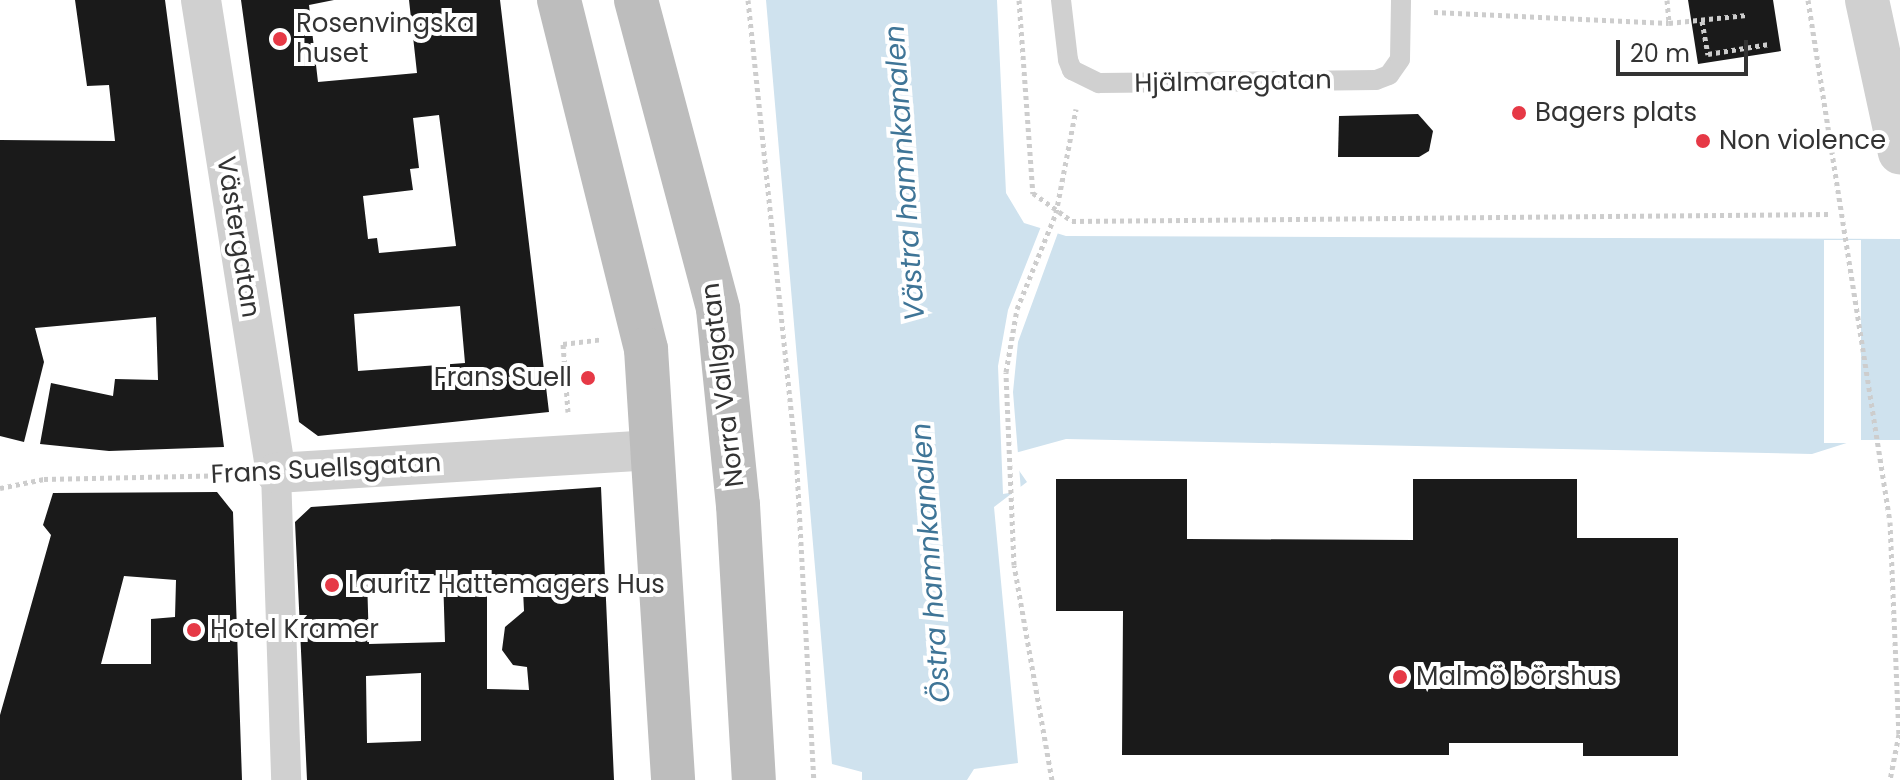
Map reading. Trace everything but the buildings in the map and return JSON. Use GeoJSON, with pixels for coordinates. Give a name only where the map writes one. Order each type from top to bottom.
{"type":"FeatureCollection","features":[{"type":"Feature","properties":{"kind":"main road"},"geometry":{"type":"LineString","coordinates":[[559,0],[646,349],[673,780]]}},
{"type":"Feature","properties":{"kind":"main road","name":"Norra Vallgatan"},"geometry":{"type":"LineString","coordinates":[[636,0],[718,309],[728,378],[754,780]]}},
{"type":"Feature","properties":{"kind":"street","name":"Västergatan"},"geometry":{"type":"LineString","coordinates":[[201,0],[276,473]]}},
{"type":"Feature","properties":{"kind":"street"},"geometry":{"type":"LineString","coordinates":[[1867,0],[1900,152]]}},
{"type":"Feature","properties":{"kind":"street","name":"Frans Suellsgatan"},"geometry":{"type":"LineString","coordinates":[[276,473],[653,450]]}},
{"type":"Feature","properties":{"kind":"street"},"geometry":{"type":"LineString","coordinates":[[276,473],[286,780]]}},
{"type":"Feature","properties":{"kind":"lane"},"geometry":{"type":"LineString","coordinates":[[1061,0],[1068,60],[1082,76]]}},
{"type":"Feature","properties":{"kind":"lane","name":"Hjälmaregatan"},"geometry":{"type":"LineString","coordinates":[[1082,76],[1099,83],[1376,80],[1389,75],[1400,59],[1401,5]]}},
{"type":"Feature","properties":{"kind":"path"},"geometry":{"type":"LineString","coordinates":[[748,0],[797,470],[814,780]]}},
{"type":"Feature","properties":{"kind":"path"},"geometry":{"type":"LineString","coordinates":[[1019,0],[1033,193],[1055,216],[1107,225],[1830,214]]}},
{"type":"Feature","properties":{"kind":"path"},"geometry":{"type":"LineString","coordinates":[[1667,0],[1669,23]]}},
{"type":"Feature","properties":{"kind":"path"},"geometry":{"type":"LineString","coordinates":[[1808,0],[1890,522],[1899,734],[1890,780]]}},
{"type":"Feature","properties":{"kind":"path"},"geometry":{"type":"LineString","coordinates":[[1401,5],[1669,23],[1747,15]]}},
{"type":"Feature","properties":{"kind":"path"},"geometry":{"type":"LineString","coordinates":[[1702,21],[1708,54],[1769,44]]}},
{"type":"Feature","properties":{"kind":"path"},"geometry":{"type":"LineString","coordinates":[[1052,780],[1014,565],[1005,405],[1010,341],[1027,279],[1055,216],[1082,76]]}},
{"type":"Feature","properties":{"kind":"path"},"geometry":{"type":"LineString","coordinates":[[569,425],[563,344],[610,338]]}},
{"type":"Feature","properties":{"kind":"path","name":"Frans Suellsgatan"},"geometry":{"type":"LineString","coordinates":[[0,488],[44,479],[276,473]]}},
{"type":"Feature","properties":{"kind":"water"},"geometry":{"type":"Polygon","coordinates":[[[766,0],[997,0],[1006,193],[1024,223],[1066,236],[1900,239],[1900,440],[1856,440],[1812,454],[1066,439],[1008,455],[1027,482],[994,507],[1018,763],[974,769],[967,780],[862,780],[862,772],[832,764],[766,0]]]}},
{"type":"Feature","properties":{"kind":"pier"},"geometry":{"type":"Polygon","coordinates":[[[1042,224],[1059,230],[1018,342],[1013,392],[1021,491],[1003,494],[998,366],[1008,310],[1042,224]]]}},
{"type":"Feature","properties":{"kind":"pier"},"geometry":{"type":"Polygon","coordinates":[[[1824,240],[1861,240],[1861,443],[1824,443],[1824,240]]]}},
{"type":"Feature","properties":{"kind":"place","name":"Rosenvingska huset"},"geometry":{"type":"Point","coordinates":[280,39]}},
{"type":"Feature","properties":{"kind":"place","name":"Bagers plats"},"geometry":{"type":"Point","coordinates":[1519,113]}},
{"type":"Feature","properties":{"kind":"place","name":"Non violence"},"geometry":{"type":"Point","coordinates":[1703,141]}},
{"type":"Feature","properties":{"kind":"place","name":"Frans Suell"},"geometry":{"type":"Point","coordinates":[588,378]}},
{"type":"Feature","properties":{"kind":"place","name":"Lauritz Hattemagers Hus"},"geometry":{"type":"Point","coordinates":[332,585]}},
{"type":"Feature","properties":{"kind":"place","name":"Hotel Kramer"},"geometry":{"type":"Point","coordinates":[194,630]}},
{"type":"Feature","properties":{"kind":"place","name":"Malmö börshus"},"geometry":{"type":"Point","coordinates":[1400,677]}},
{"type":"Feature","properties":{"kind":"water label","name":"Västra hamnkanalen"},"geometry":{"type":"Point","coordinates":[905,173]}},
{"type":"Feature","properties":{"kind":"water label","name":"Östra hamnkanalen"},"geometry":{"type":"Point","coordinates":[931,563]}}]}
